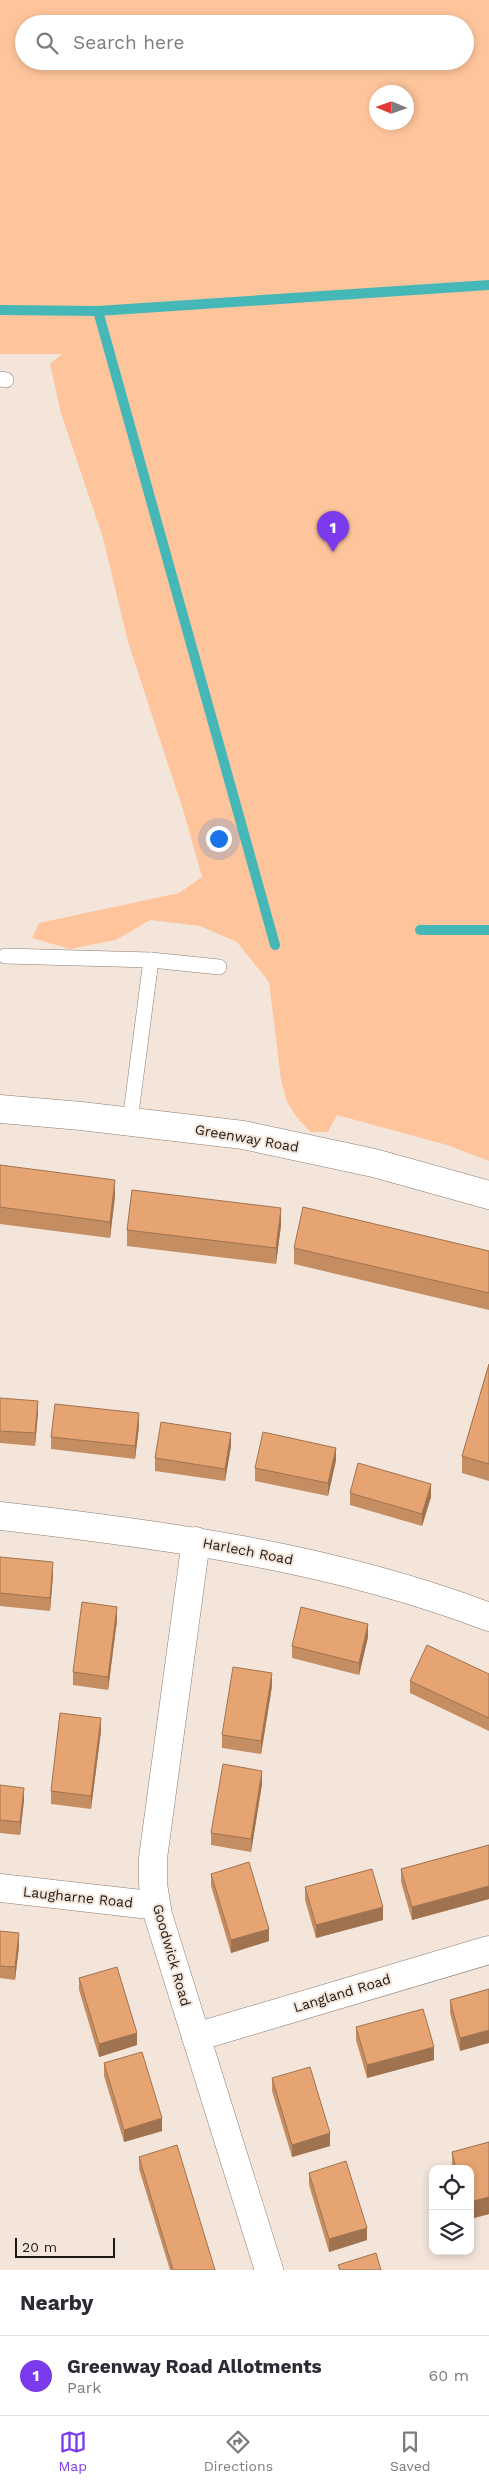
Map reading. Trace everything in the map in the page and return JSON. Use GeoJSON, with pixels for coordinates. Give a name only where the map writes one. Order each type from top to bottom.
{"type":"FeatureCollection","features":[{"type":"Feature","properties":{"kind":"street","name":"Greenway Road"},"geometry":{"type":"LineString","coordinates":[[0,1109],[130,1121],[243,1135],[374,1163],[489,1195]]}},
{"type":"Feature","properties":{"kind":"street","name":"Harlech Road"},"geometry":{"type":"LineString","coordinates":[[0,1516],[196,1541],[307,1563],[417,1593],[489,1617]]}},
{"type":"Feature","properties":{"kind":"street","name":"Goodwick Road"},"geometry":{"type":"LineString","coordinates":[[196,1541],[154,1858],[155,1902],[269,2270]]}},
{"type":"Feature","properties":{"kind":"street","name":"Laugharne Road"},"geometry":{"type":"LineString","coordinates":[[0,1888],[141,1904],[155,1902]]}},
{"type":"Feature","properties":{"kind":"street","name":"Langland Road"},"geometry":{"type":"LineString","coordinates":[[196,2037],[489,1950]]}},
{"type":"Feature","properties":{"kind":"lane"},"geometry":{"type":"LineString","coordinates":[[5,956],[151,960],[219,967]]}},
{"type":"Feature","properties":{"kind":"lane"},"geometry":{"type":"LineString","coordinates":[[130,1121],[151,960]]}},
{"type":"Feature","properties":{"kind":"shaded area"},"geometry":{"type":"Polygon","coordinates":[[[0,0],[489,0],[489,1161],[447,1145],[337,1115],[328,1132],[311,1132],[298,1119],[287,1102],[281,1080],[269,982],[237,942],[200,926],[150,920],[116,940],[70,949],[32,938],[39,923],[179,893],[202,877],[184,813],[128,642],[103,538],[61,413],[50,364],[62,354],[0,354],[0,0]]]}},
{"type":"Feature","properties":{"kind":"building"},"geometry":{"type":"Polygon","coordinates":[[[0,1165],[115,1180],[110,1222],[0,1207],[0,1165]]]}},
{"type":"Feature","properties":{"kind":"building"},"geometry":{"type":"Polygon","coordinates":[[[132,1190],[281,1208],[276,1248],[127,1230],[132,1190]]]}},
{"type":"Feature","properties":{"kind":"building"},"geometry":{"type":"Polygon","coordinates":[[[303,1207],[489,1251],[489,1293],[294,1248],[303,1207]]]}},
{"type":"Feature","properties":{"kind":"building"},"geometry":{"type":"Polygon","coordinates":[[[489,1364],[489,1464],[462,1456],[489,1364]]]}},
{"type":"Feature","properties":{"kind":"building"},"geometry":{"type":"Polygon","coordinates":[[[0,1398],[38,1401],[35,1433],[0,1431],[0,1398]]]}},
{"type":"Feature","properties":{"kind":"building"},"geometry":{"type":"Polygon","coordinates":[[[55,1404],[139,1413],[135,1446],[51,1437],[55,1404]]]}},
{"type":"Feature","properties":{"kind":"building"},"geometry":{"type":"Polygon","coordinates":[[[161,1422],[231,1433],[225,1469],[155,1458],[161,1422]]]}},
{"type":"Feature","properties":{"kind":"building"},"geometry":{"type":"Polygon","coordinates":[[[263,1432],[336,1448],[328,1483],[255,1468],[263,1432]]]}},
{"type":"Feature","properties":{"kind":"building"},"geometry":{"type":"Polygon","coordinates":[[[358,1463],[431,1484],[422,1514],[350,1493],[358,1463]]]}},
{"type":"Feature","properties":{"kind":"building"},"geometry":{"type":"Polygon","coordinates":[[[0,1557],[53,1562],[50,1598],[0,1593],[0,1557]]]}},
{"type":"Feature","properties":{"kind":"building"},"geometry":{"type":"Polygon","coordinates":[[[82,1602],[117,1607],[108,1677],[73,1672],[82,1602]]]}},
{"type":"Feature","properties":{"kind":"building"},"geometry":{"type":"Polygon","coordinates":[[[301,1607],[368,1624],[359,1663],[292,1646],[301,1607]]]}},
{"type":"Feature","properties":{"kind":"building"},"geometry":{"type":"Polygon","coordinates":[[[427,1645],[489,1674],[489,1718],[410,1681],[427,1645]]]}},
{"type":"Feature","properties":{"kind":"building"},"geometry":{"type":"Polygon","coordinates":[[[233,1667],[272,1673],[261,1741],[222,1735],[233,1667]]]}},
{"type":"Feature","properties":{"kind":"building"},"geometry":{"type":"Polygon","coordinates":[[[60,1713],[101,1718],[91,1796],[51,1791],[60,1713]]]}},
{"type":"Feature","properties":{"kind":"building"},"geometry":{"type":"Polygon","coordinates":[[[223,1764],[262,1771],[251,1839],[211,1833],[223,1764]]]}},
{"type":"Feature","properties":{"kind":"building"},"geometry":{"type":"Polygon","coordinates":[[[0,1785],[24,1788],[20,1822],[0,1820],[0,1785]]]}},
{"type":"Feature","properties":{"kind":"building"},"geometry":{"type":"Polygon","coordinates":[[[489,1845],[489,1886],[412,1907],[401,1869],[489,1845]]]}},
{"type":"Feature","properties":{"kind":"building"},"geometry":{"type":"Polygon","coordinates":[[[249,1862],[269,1929],[231,1940],[211,1874],[249,1862]]]}},
{"type":"Feature","properties":{"kind":"building"},"geometry":{"type":"Polygon","coordinates":[[[372,1869],[383,1907],[316,1925],[305,1887],[372,1869]]]}},
{"type":"Feature","properties":{"kind":"building"},"geometry":{"type":"Polygon","coordinates":[[[0,1931],[19,1933],[15,1967],[0,1966],[0,1931]]]}},
{"type":"Feature","properties":{"kind":"building"},"geometry":{"type":"Polygon","coordinates":[[[117,1967],[137,2033],[99,2044],[79,1978],[117,1967]]]}},
{"type":"Feature","properties":{"kind":"building"},"geometry":{"type":"Polygon","coordinates":[[[489,1989],[489,2030],[460,2038],[450,2000],[489,1989]]]}},
{"type":"Feature","properties":{"kind":"building"},"geometry":{"type":"Polygon","coordinates":[[[423,2009],[434,2047],[367,2065],[356,2027],[423,2009]]]}},
{"type":"Feature","properties":{"kind":"building"},"geometry":{"type":"Polygon","coordinates":[[[142,2052],[162,2118],[124,2130],[104,2063],[142,2052]]]}},
{"type":"Feature","properties":{"kind":"building"},"geometry":{"type":"Polygon","coordinates":[[[310,2067],[330,2133],[292,2145],[272,2078],[310,2067]]]}},
{"type":"Feature","properties":{"kind":"building"},"geometry":{"type":"Polygon","coordinates":[[[489,2142],[489,2197],[474,2201],[474,2165],[455,2165],[452,2152],[489,2142]]]}},
{"type":"Feature","properties":{"kind":"building"},"geometry":{"type":"Polygon","coordinates":[[[177,2145],[215,2270],[173,2270],[139,2157],[177,2145]]]}},
{"type":"Feature","properties":{"kind":"building"},"geometry":{"type":"Polygon","coordinates":[[[346,2161],[367,2228],[329,2239],[309,2173],[346,2161]]]}},
{"type":"Feature","properties":{"kind":"building"},"geometry":{"type":"Polygon","coordinates":[[[376,2253],[381,2270],[340,2270],[338,2265],[376,2253]]]}},
{"type":"Feature","properties":{"kind":"waterway"},"geometry":{"type":"LineString","coordinates":[[0,310],[98,311],[489,285]]}},
{"type":"Feature","properties":{"kind":"waterway"},"geometry":{"type":"LineString","coordinates":[[98,311],[275,945]]}},
{"type":"Feature","properties":{"kind":"waterway"},"geometry":{"type":"LineString","coordinates":[[420,930],[489,930]]}},
{"type":"Feature","properties":{"kind":"place","name":"Greenway Road Allotments"},"geometry":{"type":"Point","coordinates":[333,552]}}]}
